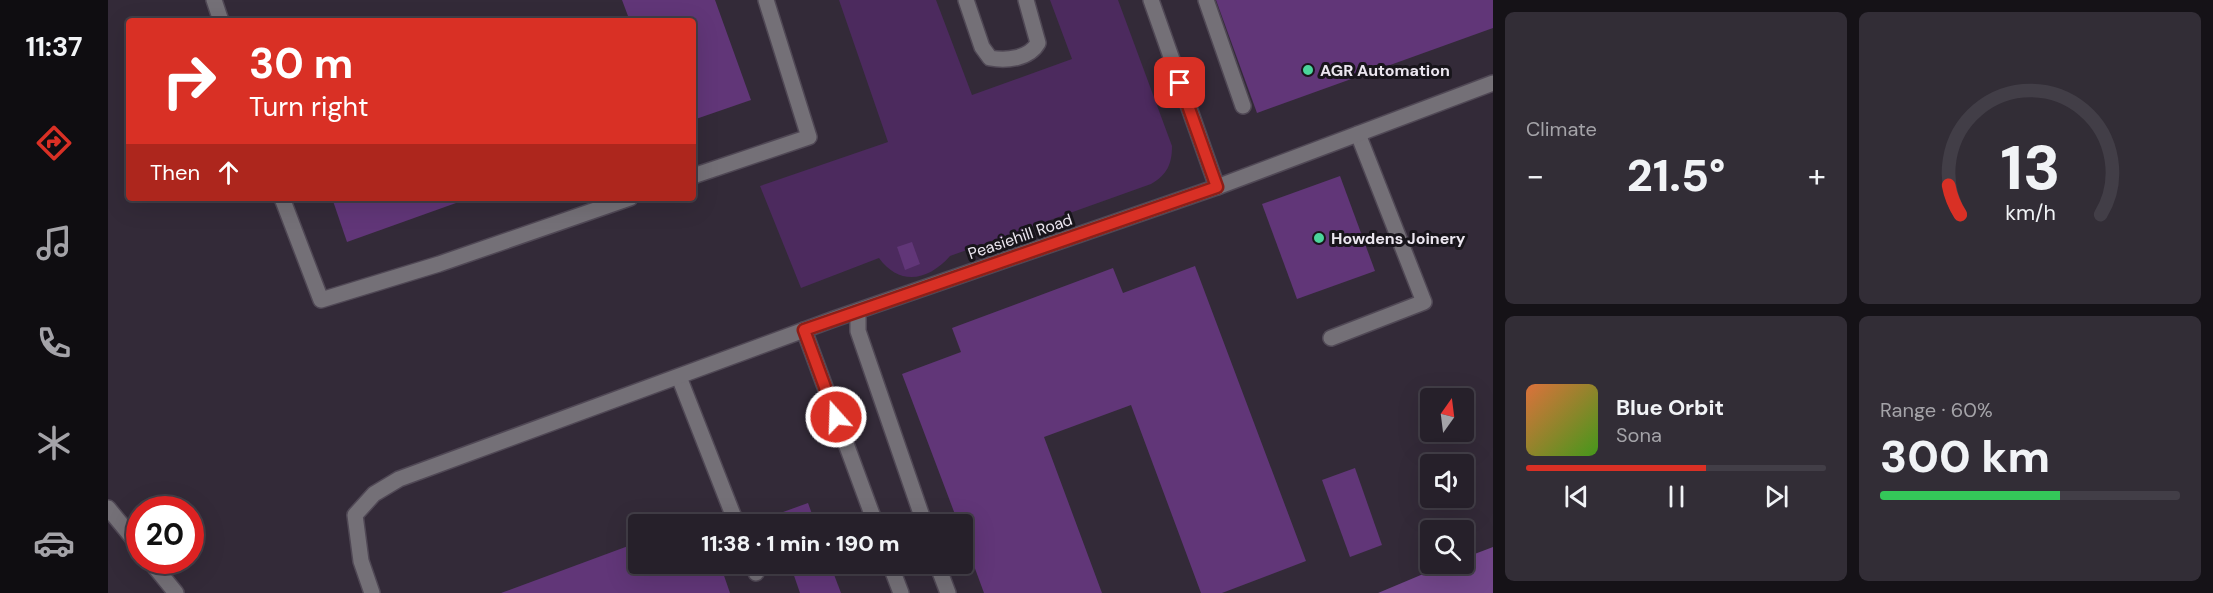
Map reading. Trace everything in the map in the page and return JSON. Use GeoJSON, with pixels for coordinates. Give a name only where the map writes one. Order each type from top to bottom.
{"type":"FeatureCollection","features":[{"type":"Feature","properties":{"kind":"lane"},"geometry":{"type":"LineString","coordinates":[[214,0],[220,18]]}},
{"type":"Feature","properties":{"kind":"lane"},"geometry":{"type":"LineString","coordinates":[[696,175],[809,137],[766,0]]}},
{"type":"Feature","properties":{"kind":"lane"},"geometry":{"type":"LineString","coordinates":[[966,0],[982,47],[990,58],[1007,61],[1034,50],[1038,43],[1026,0]]}},
{"type":"Feature","properties":{"kind":"lane"},"geometry":{"type":"LineString","coordinates":[[1151,0],[1217,187]]}},
{"type":"Feature","properties":{"kind":"lane"},"geometry":{"type":"LineString","coordinates":[[1206,0],[1243,106]]}},
{"type":"Feature","properties":{"kind":"lane","name":"Peasiehill Road"},"geometry":{"type":"LineString","coordinates":[[372,593],[361,561],[355,515],[374,494],[399,479],[834,319],[1217,187],[1493,83]]}},
{"type":"Feature","properties":{"kind":"lane"},"geometry":{"type":"LineString","coordinates":[[1331,338],[1424,303],[1358,134]]}},
{"type":"Feature","properties":{"kind":"lane"},"geometry":{"type":"LineString","coordinates":[[283,201],[321,300],[439,264],[621,201]]}},
{"type":"Feature","properties":{"kind":"lane"},"geometry":{"type":"LineString","coordinates":[[858,311],[858,330],[921,514]]}},
{"type":"Feature","properties":{"kind":"lane"},"geometry":{"type":"LineString","coordinates":[[804,330],[872,514]]}},
{"type":"Feature","properties":{"kind":"lane"},"geometry":{"type":"LineString","coordinates":[[679,377],[733,514]]}},
{"type":"Feature","properties":{"kind":"lane"},"geometry":{"type":"LineString","coordinates":[[108,508],[126,530]]}},
{"type":"Feature","properties":{"kind":"lane"},"geometry":{"type":"LineString","coordinates":[[161,574],[176,593]]}},
{"type":"Feature","properties":{"kind":"lane"},"geometry":{"type":"LineString","coordinates":[[894,574],[901,593]]}},
{"type":"Feature","properties":{"kind":"lane"},"geometry":{"type":"LineString","coordinates":[[941,574],[948,593]]}},
{"type":"Feature","properties":{"kind":"shaded area"},"geometry":{"type":"Polygon","coordinates":[[[839,0],[936,0],[972,95],[1072,59],[1050,0],[1118,0],[1172,146],[1168,168],[1151,184],[950,256],[933,271],[924,275],[915,277],[896,273],[879,258],[801,288],[760,186],[888,142],[839,0]]]}},
{"type":"Feature","properties":{"kind":"shaded area"},"geometry":{"type":"Polygon","coordinates":[[[1493,547],[1493,593],[1378,593],[1423,574],[1474,574],[1474,554],[1493,547]]]}},
{"type":"Feature","properties":{"kind":"building"},"geometry":{"type":"Polygon","coordinates":[[[622,0],[715,0],[751,100],[696,119],[696,18],[622,18],[628,16],[622,0]]]}},
{"type":"Feature","properties":{"kind":"building","name":"AGR Automation"},"geometry":{"type":"Polygon","coordinates":[[[1216,0],[1493,0],[1493,28],[1257,113],[1216,0]]]}},
{"type":"Feature","properties":{"kind":"building","name":"Howdens Joinery"},"geometry":{"type":"Polygon","coordinates":[[[1340,176],[1375,271],[1297,299],[1262,204],[1340,176]]]}},
{"type":"Feature","properties":{"kind":"building"},"geometry":{"type":"Polygon","coordinates":[[[333,201],[462,201],[347,242],[333,201]]]}},
{"type":"Feature","properties":{"kind":"building"},"geometry":{"type":"Polygon","coordinates":[[[912,242],[920,264],[905,270],[897,247],[912,242]]]}},
{"type":"Feature","properties":{"kind":"building"},"geometry":{"type":"Polygon","coordinates":[[[1195,266],[1306,561],[1222,593],[1201,593],[1131,405],[1044,437],[1102,593],[984,593],[973,563],[973,514],[955,514],[902,374],[961,352],[952,328],[1113,268],[1123,293],[1195,266]]]}},
{"type":"Feature","properties":{"kind":"building"},"geometry":{"type":"Polygon","coordinates":[[[1355,468],[1382,545],[1350,557],[1322,480],[1355,468]]]}},
{"type":"Feature","properties":{"kind":"building"},"geometry":{"type":"Polygon","coordinates":[[[808,503],[812,514],[778,514],[808,503]]]}},
{"type":"Feature","properties":{"kind":"building"},"geometry":{"type":"Polygon","coordinates":[[[628,546],[628,574],[723,574],[730,593],[501,593],[628,546]]]}},
{"type":"Feature","properties":{"kind":"building"},"geometry":{"type":"Polygon","coordinates":[[[793,574],[834,574],[841,593],[800,593],[793,574]]]}},
{"type":"Feature","properties":{"kind":"place","name":"AGR Automation"},"geometry":{"type":"Point","coordinates":[1308,70]}},
{"type":"Feature","properties":{"kind":"place","name":"Howdens Joinery"},"geometry":{"type":"Point","coordinates":[1319,238]}},
{"type":"Feature","properties":{"kind":"route"},"geometry":{"type":"LineString","coordinates":[[836,417],[804,330],[1217,187],[1180,83]]}}]}
